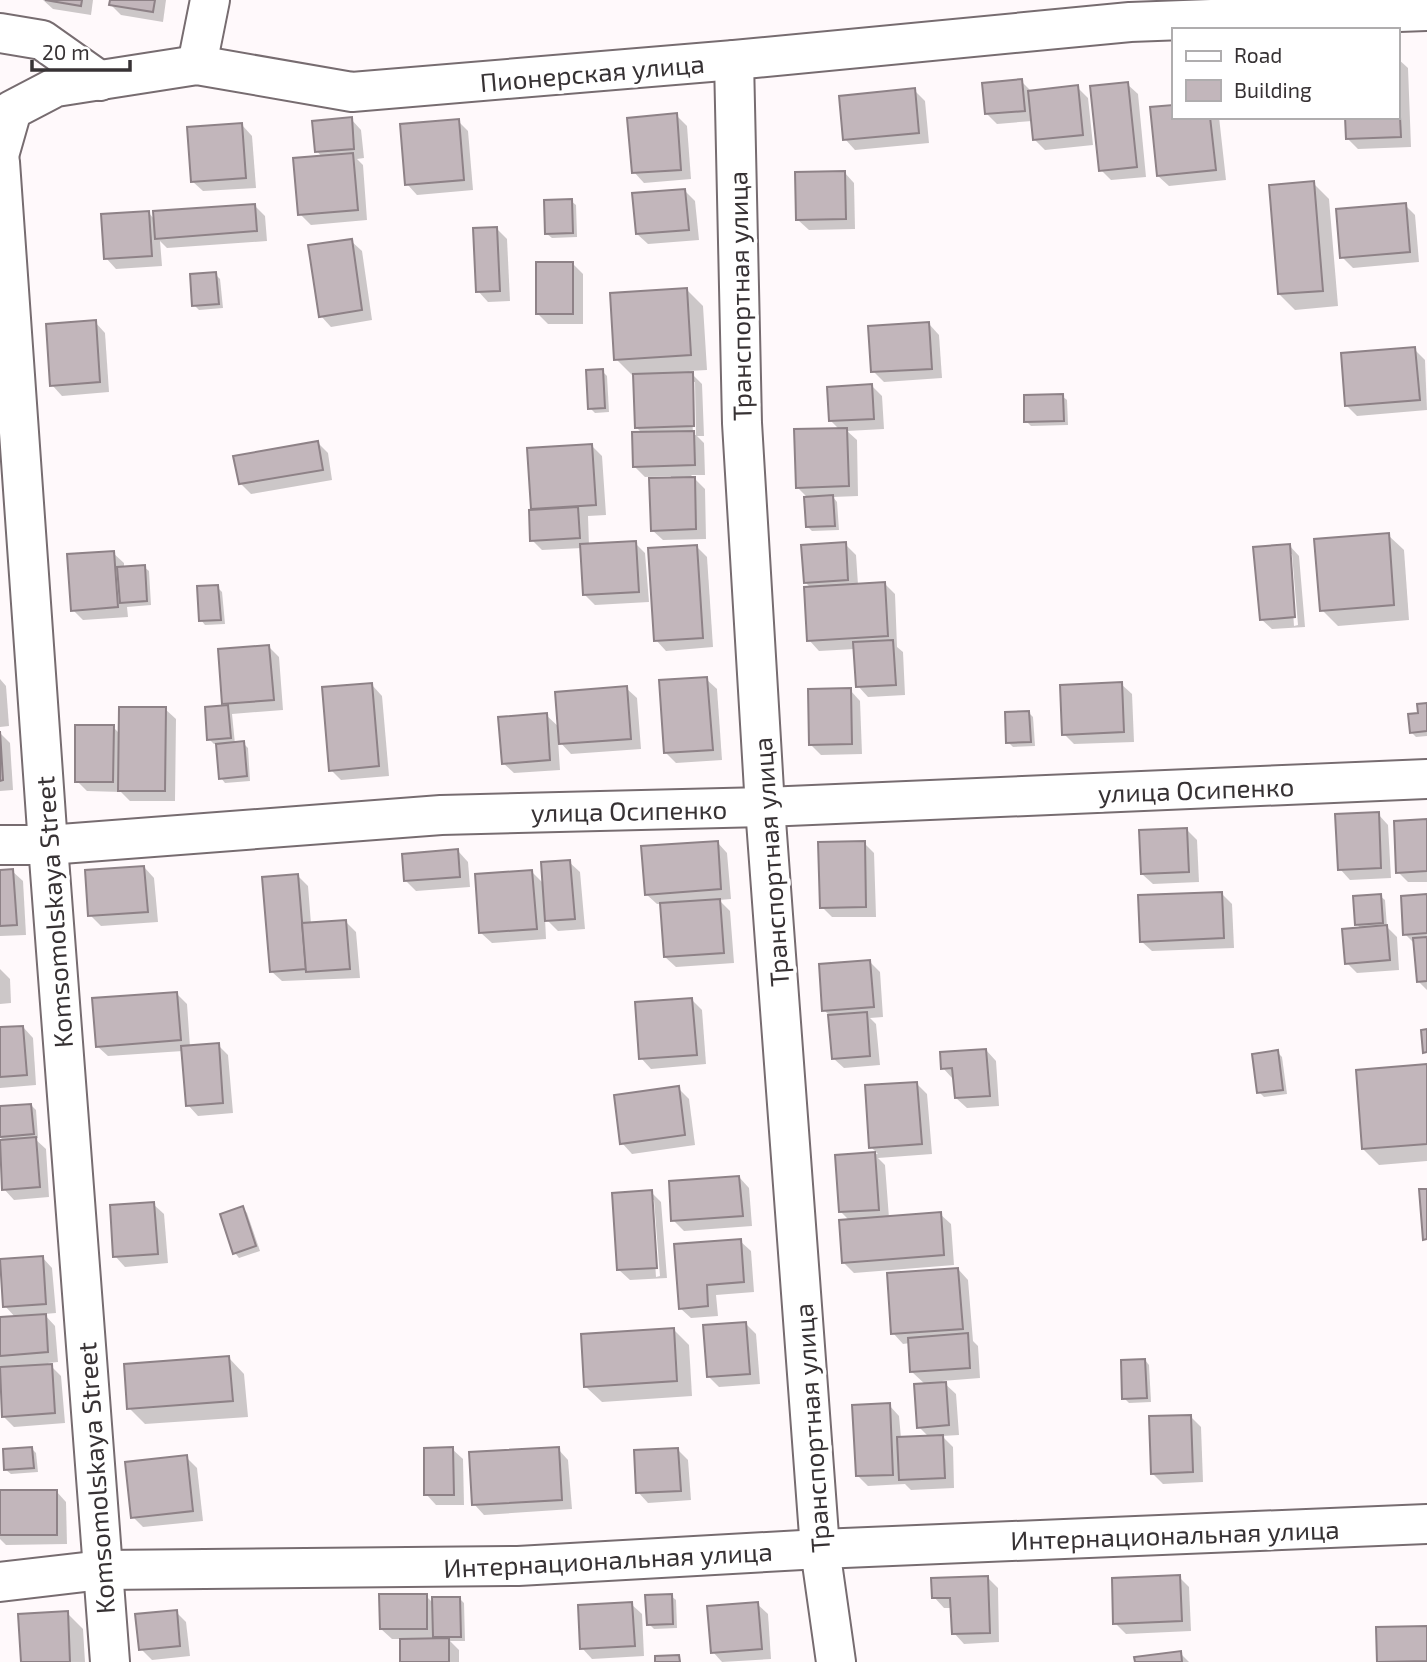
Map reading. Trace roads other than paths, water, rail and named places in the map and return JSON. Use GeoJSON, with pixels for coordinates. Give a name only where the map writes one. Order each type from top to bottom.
{"type":"FeatureCollection","features":[{"type":"Feature","properties":{"kind":"street"},"geometry":{"type":"LineString","coordinates":[[197,65],[210,0]]}},
{"type":"Feature","properties":{"kind":"street"},"geometry":{"type":"LineString","coordinates":[[1039,31],[1071,0]]}},
{"type":"Feature","properties":{"kind":"street","name":"Пионерская улица"},"geometry":{"type":"LineString","coordinates":[[0,152],[12,110],[56,87],[197,65],[352,92],[1039,31],[1133,11],[1427,11]]}},
{"type":"Feature","properties":{"kind":"street"},"geometry":{"type":"LineString","coordinates":[[0,33],[42,40],[100,80]]}},
{"type":"Feature","properties":{"kind":"street","name":"Транспортная улица"},"geometry":{"type":"LineString","coordinates":[[734,60],[742,423],[765,807],[820,1549],[836,1662]]}},
{"type":"Feature","properties":{"kind":"street","name":"Komsomolskaya Street"},"geometry":{"type":"LineString","coordinates":[[0,162],[110,1662]]}},
{"type":"Feature","properties":{"kind":"street","name":"улица Осипенко"},"geometry":{"type":"LineString","coordinates":[[0,845],[48,845],[441,815],[765,807],[1427,779]]}},
{"type":"Feature","properties":{"kind":"street","name":"Интернациональная улица"},"geometry":{"type":"LineString","coordinates":[[0,1582],[102,1570],[518,1566],[820,1549],[1427,1524]]}}]}
